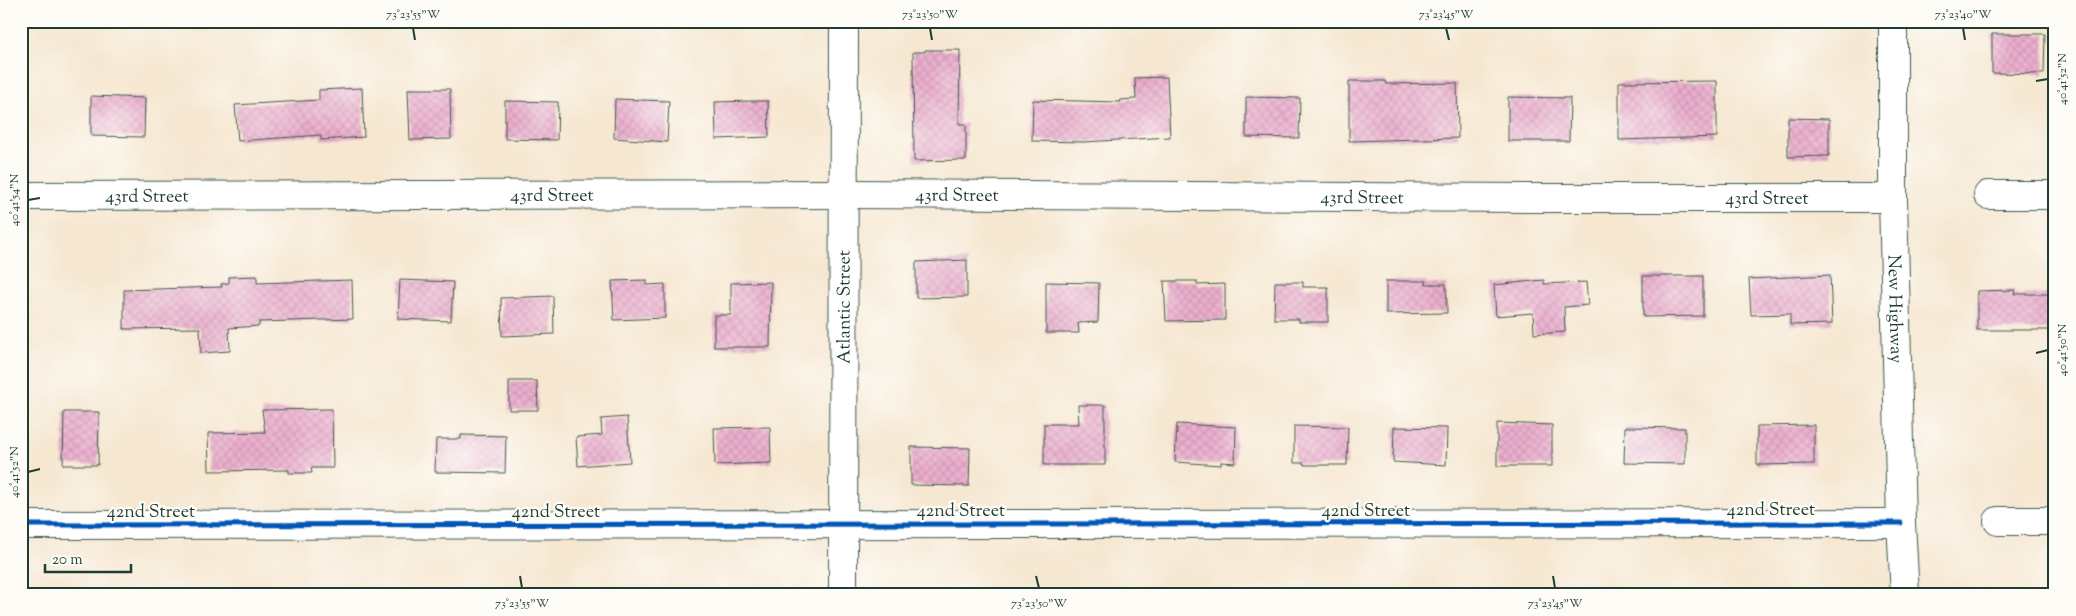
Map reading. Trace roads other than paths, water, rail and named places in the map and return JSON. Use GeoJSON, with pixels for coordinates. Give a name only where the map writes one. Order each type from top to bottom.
{"type":"FeatureCollection","features":[{"type":"Feature","properties":{"kind":"street","name":"Atlantic Street"},"geometry":{"type":"LineString","coordinates":[[843,595],[844,21]]}},
{"type":"Feature","properties":{"kind":"street","name":"New Highway"},"geometry":{"type":"LineString","coordinates":[[1892,21],[1893,198],[1901,523],[1905,595]]}},
{"type":"Feature","properties":{"kind":"street","name":"43rd Street"},"geometry":{"type":"LineString","coordinates":[[21,196],[844,194],[1893,198]]}},
{"type":"Feature","properties":{"kind":"street"},"geometry":{"type":"LineString","coordinates":[[1988,195],[2055,195]]}},
{"type":"Feature","properties":{"kind":"street"},"geometry":{"type":"LineString","coordinates":[[1998,521],[2055,521]]}},
{"type":"Feature","properties":{"kind":"street","name":"42nd Street"},"geometry":{"type":"LineString","coordinates":[[21,526],[1901,523]]}}]}
